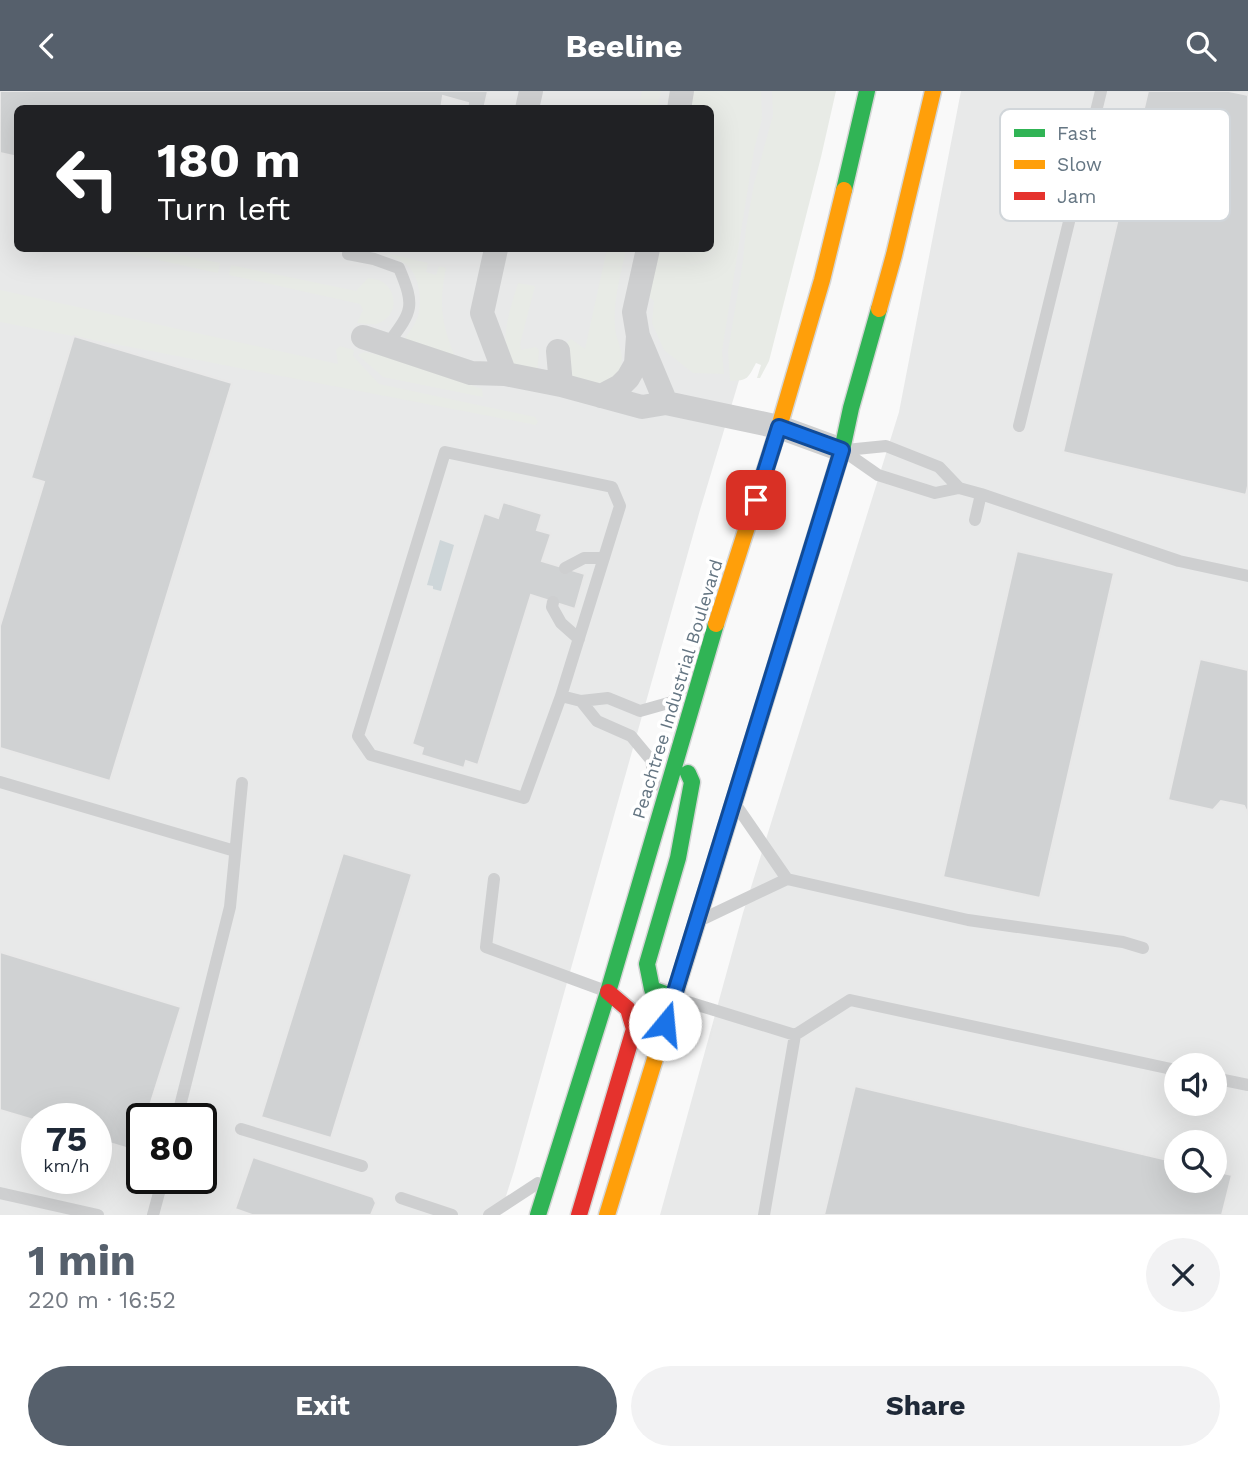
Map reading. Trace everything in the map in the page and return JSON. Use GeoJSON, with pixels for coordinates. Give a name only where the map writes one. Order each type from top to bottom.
{"type":"FeatureCollection","features":[{"type":"Feature","properties":{"kind":"highway","name":"Peachtree Industrial Boulevard"},"geometry":{"type":"LineString","coordinates":[[538,1215],[608,992],[705,658],[779,427],[822,280],[867,91]]}},
{"type":"Feature","properties":{"kind":"highway"},"geometry":{"type":"LineString","coordinates":[[607,1215],[842,450],[851,408],[894,255],[933,91]]}},
{"type":"Feature","properties":{"kind":"highway"},"geometry":{"type":"LineString","coordinates":[[673,997],[652,989],[647,964],[678,858],[692,782],[678,752]]}},
{"type":"Feature","properties":{"kind":"highway"},"geometry":{"type":"LineString","coordinates":[[579,1215],[634,1029],[628,1010],[608,992]]}},
{"type":"Feature","properties":{"kind":"street"},"geometry":{"type":"LineString","coordinates":[[495,252],[482,313],[505,375]]}},
{"type":"Feature","properties":{"kind":"street"},"geometry":{"type":"LineString","coordinates":[[647,252],[634,312],[638,336],[666,403]]}},
{"type":"Feature","properties":{"kind":"street"},"geometry":{"type":"LineString","coordinates":[[601,396],[620,386],[628,378],[636,365],[638,336]]}},
{"type":"Feature","properties":{"kind":"street"},"geometry":{"type":"LineString","coordinates":[[363,337],[471,373],[505,375],[561,385],[642,407],[666,403],[779,427],[842,450]]}},
{"type":"Feature","properties":{"kind":"street"},"geometry":{"type":"LineString","coordinates":[[558,351],[561,385]]}},
{"type":"Feature","properties":{"kind":"lane"},"geometry":{"type":"LineString","coordinates":[[1097,109],[1101,91]]}},
{"type":"Feature","properties":{"kind":"lane"},"geometry":{"type":"LineString","coordinates":[[1019,426],[1069,221]]}},
{"type":"Feature","properties":{"kind":"lane"},"geometry":{"type":"LineString","coordinates":[[348,254],[399,268],[408,289],[411,302],[405,320],[387,345]]}},
{"type":"Feature","properties":{"kind":"lane"},"geometry":{"type":"LineString","coordinates":[[842,450],[887,446],[939,467],[958,488]]}},
{"type":"Feature","properties":{"kind":"lane"},"geometry":{"type":"LineString","coordinates":[[842,450],[878,475],[923,490],[935,493],[958,488],[981,494],[1179,561],[1248,576]]}},
{"type":"Feature","properties":{"kind":"lane"},"geometry":{"type":"LineString","coordinates":[[445,452],[612,487],[620,506],[604,558],[561,696],[524,798],[371,755],[358,736],[445,452]]}},
{"type":"Feature","properties":{"kind":"lane"},"geometry":{"type":"LineString","coordinates":[[975,520],[981,494]]}},
{"type":"Feature","properties":{"kind":"lane"},"geometry":{"type":"LineString","coordinates":[[565,568],[584,558],[604,558]]}},
{"type":"Feature","properties":{"kind":"lane"},"geometry":{"type":"LineString","coordinates":[[553,602],[552,607],[561,623],[579,639]]}},
{"type":"Feature","properties":{"kind":"lane"},"geometry":{"type":"LineString","coordinates":[[561,696],[581,701],[608,698],[640,711],[672,702],[705,658]]}},
{"type":"Feature","properties":{"kind":"lane"},"geometry":{"type":"LineString","coordinates":[[581,701],[597,721],[631,736],[650,760],[660,811]]}},
{"type":"Feature","properties":{"kind":"lane"},"geometry":{"type":"LineString","coordinates":[[0,782],[235,851]]}},
{"type":"Feature","properties":{"kind":"lane"},"geometry":{"type":"LineString","coordinates":[[181,1103],[230,907],[242,783]]}},
{"type":"Feature","properties":{"kind":"lane"},"geometry":{"type":"LineString","coordinates":[[733,801],[787,879]]}},
{"type":"Feature","properties":{"kind":"lane"},"geometry":{"type":"LineString","coordinates":[[494,879],[486,947],[608,992]]}},
{"type":"Feature","properties":{"kind":"lane"},"geometry":{"type":"LineString","coordinates":[[696,923],[787,879],[968,919],[1123,942],[1143,948]]}},
{"type":"Feature","properties":{"kind":"lane"},"geometry":{"type":"LineString","coordinates":[[673,997],[795,1035]]}},
{"type":"Feature","properties":{"kind":"lane"},"geometry":{"type":"LineString","coordinates":[[764,1215],[795,1035],[850,1000],[1164,1067]]}},
{"type":"Feature","properties":{"kind":"lane"},"geometry":{"type":"LineString","coordinates":[[1227,1081],[1248,1085]]}},
{"type":"Feature","properties":{"kind":"lane"},"geometry":{"type":"LineString","coordinates":[[241,1129],[362,1166]]}},
{"type":"Feature","properties":{"kind":"lane"},"geometry":{"type":"LineString","coordinates":[[489,1215],[550,1175]]}},
{"type":"Feature","properties":{"kind":"lane"},"geometry":{"type":"LineString","coordinates":[[0,1193],[97,1215]]}},
{"type":"Feature","properties":{"kind":"lane"},"geometry":{"type":"LineString","coordinates":[[153,1215],[159,1194]]}},
{"type":"Feature","properties":{"kind":"lane"},"geometry":{"type":"LineString","coordinates":[[401,1198],[452,1215]]}},
{"type":"Feature","properties":{"kind":"shaded area"},"geometry":{"type":"Polygon","coordinates":[[[0,91],[826,91],[700,510],[500,1215],[0,1215],[0,91]]]}},
{"type":"Feature","properties":{"kind":"shaded area"},"geometry":{"type":"Polygon","coordinates":[[[642,91],[661,91],[658,105],[639,105],[642,91]]]}},
{"type":"Feature","properties":{"kind":"shaded area"},"geometry":{"type":"Polygon","coordinates":[[[694,91],[761,91],[762,119],[754,150],[722,351],[724,374],[693,373],[664,350],[652,323],[654,301],[649,297],[659,252],[714,252],[714,105],[691,105],[694,91]]]}},
{"type":"Feature","properties":{"kind":"shaded area"},"geometry":{"type":"Polygon","coordinates":[[[772,91],[836,91],[769,361],[760,378],[757,378],[761,365],[756,363],[747,378],[730,381],[728,351],[754,184],[773,115],[772,91]]]}},
{"type":"Feature","properties":{"kind":"shaded area"},"geometry":{"type":"Polygon","coordinates":[[[961,91],[1248,91],[1248,1215],[660,1215],[743,913],[899,412],[961,91]]]}},
{"type":"Feature","properties":{"kind":"shaded area"},"geometry":{"type":"Polygon","coordinates":[[[121,252],[167,252],[220,263],[218,273],[121,252]]]}},
{"type":"Feature","properties":{"kind":"shaded area"},"geometry":{"type":"Polygon","coordinates":[[[606,252],[625,252],[615,307],[615,330],[622,355],[618,373],[609,383],[579,381],[569,372],[567,342],[571,339],[585,349],[606,252]]]}},
{"type":"Feature","properties":{"kind":"shaded area"},"geometry":{"type":"Polygon","coordinates":[[[385,253],[428,263],[426,272],[436,275],[439,266],[446,268],[442,295],[443,317],[458,364],[404,340],[418,316],[418,284],[409,267],[385,253]]]}},
{"type":"Feature","properties":{"kind":"shaded area"},"geometry":{"type":"Polygon","coordinates":[[[231,265],[356,291],[368,278],[376,279],[389,288],[394,305],[385,320],[379,323],[357,323],[363,310],[360,304],[229,275],[231,265]]]}},
{"type":"Feature","properties":{"kind":"shaded area"},"geometry":{"type":"Polygon","coordinates":[[[518,283],[535,286],[520,344],[521,350],[536,347],[539,350],[537,373],[520,368],[507,352],[506,329],[518,283]]]}},
{"type":"Feature","properties":{"kind":"shaded area"},"geometry":{"type":"Polygon","coordinates":[[[0,290],[338,364],[336,350],[340,346],[354,350],[353,356],[379,384],[535,417],[538,422],[536,425],[0,322],[0,290]]]}},
{"type":"Feature","properties":{"kind":"shaded area"},"geometry":{"type":"Polygon","coordinates":[[[364,352],[400,359],[482,389],[483,397],[383,377],[358,355],[364,352]]]}},
{"type":"Feature","properties":{"kind":"shaded area"},"geometry":{"type":"Polygon","coordinates":[[[440,540],[454,545],[441,591],[427,585],[440,540]]]}},
{"type":"Feature","properties":{"kind":"building"},"geometry":{"type":"Polygon","coordinates":[[[0,91],[488,91],[485,105],[468,105],[443,96],[442,105],[14,105],[14,156],[0,153],[0,91]]]}},
{"type":"Feature","properties":{"kind":"building"},"geometry":{"type":"Polygon","coordinates":[[[1148,91],[1229,91],[1248,95],[1246,495],[1063,452],[1117,221],[1230,221],[1230,109],[1144,109],[1148,91]]]}},
{"type":"Feature","properties":{"kind":"building"},"geometry":{"type":"Polygon","coordinates":[[[74,336],[232,383],[110,781],[0,748],[0,626],[44,482],[31,478],[74,336]]]}},
{"type":"Feature","properties":{"kind":"building"},"geometry":{"type":"Polygon","coordinates":[[[503,502],[542,514],[537,530],[551,534],[542,561],[585,574],[575,609],[531,595],[478,765],[466,761],[464,768],[421,755],[423,748],[412,744],[484,513],[498,518],[503,502]]]}},
{"type":"Feature","properties":{"kind":"building"},"geometry":{"type":"Polygon","coordinates":[[[1017,551],[1114,573],[1040,898],[943,877],[1017,551]]]}},
{"type":"Feature","properties":{"kind":"building"},"geometry":{"type":"Polygon","coordinates":[[[1200,659],[1248,670],[1248,814],[1244,806],[1221,801],[1213,810],[1168,800],[1200,659]]]}},
{"type":"Feature","properties":{"kind":"building"},"geometry":{"type":"Polygon","coordinates":[[[343,853],[412,874],[331,1138],[261,1117],[343,853]]]}},
{"type":"Feature","properties":{"kind":"building"},"geometry":{"type":"Polygon","coordinates":[[[0,952],[181,1007],[151,1103],[126,1103],[126,1148],[112,1144],[112,1103],[21,1103],[21,1116],[0,1110],[0,952]]]}},
{"type":"Feature","properties":{"kind":"building"},"geometry":{"type":"Polygon","coordinates":[[[855,1086],[1164,1159],[1164,1193],[1227,1193],[1227,1174],[1232,1175],[1222,1215],[824,1215],[855,1086]]]}},
{"type":"Feature","properties":{"kind":"building"},"geometry":{"type":"Polygon","coordinates":[[[253,1157],[373,1197],[376,1203],[371,1215],[252,1215],[235,1209],[253,1157]]]}},
{"type":"Feature","properties":{"kind":"traffic: fast"},"geometry":{"type":"LineString","coordinates":[[844,190],[867,91]]}},
{"type":"Feature","properties":{"kind":"traffic: fast"},"geometry":{"type":"LineString","coordinates":[[749,753],[842,450],[879,309]]}},
{"type":"Feature","properties":{"kind":"traffic: fast"},"geometry":{"type":"LineString","coordinates":[[538,1215],[608,992],[716,624]]}},
{"type":"Feature","properties":{"kind":"traffic: fast"},"geometry":{"type":"LineString","coordinates":[[673,997],[652,989],[647,964],[678,858],[692,782],[688,773]]}},
{"type":"Feature","properties":{"kind":"traffic: slow"},"geometry":{"type":"LineString","coordinates":[[879,309],[933,91]]}},
{"type":"Feature","properties":{"kind":"traffic: slow"},"geometry":{"type":"LineString","coordinates":[[716,624],[779,427],[822,280],[844,190]]}},
{"type":"Feature","properties":{"kind":"traffic: slow"},"geometry":{"type":"LineString","coordinates":[[607,1215],[749,753]]}},
{"type":"Feature","properties":{"kind":"traffic: jam"},"geometry":{"type":"LineString","coordinates":[[579,1215],[634,1029],[628,1009],[608,992]]}},
{"type":"Feature","properties":{"kind":"route"},"geometry":{"type":"LineString","coordinates":[[665,1024],[842,450],[779,427],[756,500]]}}]}
